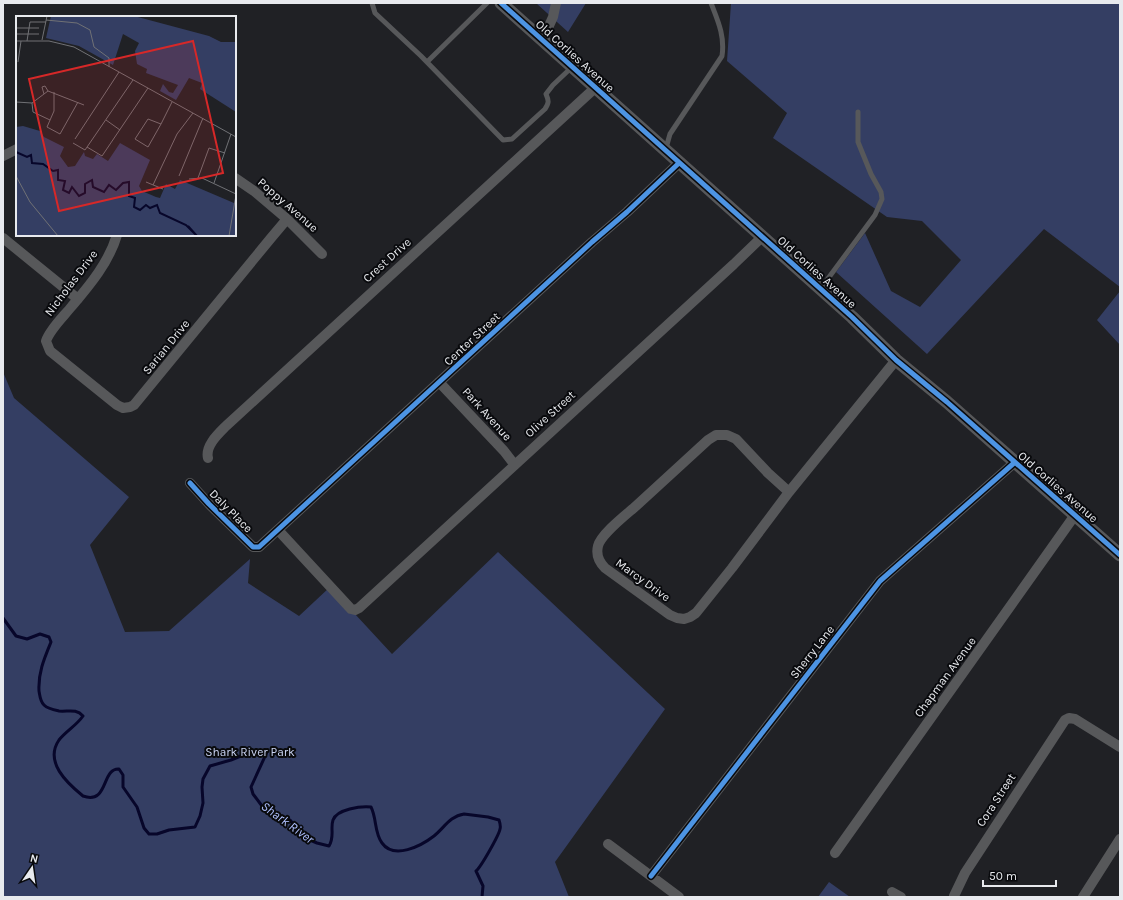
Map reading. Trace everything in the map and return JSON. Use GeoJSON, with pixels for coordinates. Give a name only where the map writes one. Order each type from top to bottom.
{"type":"FeatureCollection","features":[{"type":"Feature","properties":{"kind":"street","name":"Old Corlies Avenue"},"geometry":{"type":"LineString","coordinates":[[500,3],[820,289],[896,360],[948,402],[1014,463],[1120,555]]}},
{"type":"Feature","properties":{"kind":"street"},"geometry":{"type":"LineString","coordinates":[[542,41],[553,16],[556,3]]}},
{"type":"Feature","properties":{"kind":"street","name":"Crest Drive"},"geometry":{"type":"LineString","coordinates":[[208,458],[207,455],[211,442],[226,426],[594,88]]}},
{"type":"Feature","properties":{"kind":"street"},"geometry":{"type":"LineString","coordinates":[[3,156],[16,150]]}},
{"type":"Feature","properties":{"kind":"street","name":"Center Street"},"geometry":{"type":"LineString","coordinates":[[278,530],[679,163]]}},
{"type":"Feature","properties":{"kind":"street","name":"Poppy Avenue"},"geometry":{"type":"LineString","coordinates":[[236,179],[254,191],[322,254]]}},
{"type":"Feature","properties":{"kind":"street","name":"Sarian Drive"},"geometry":{"type":"LineString","coordinates":[[47,346],[50,351],[117,405],[123,408],[134,405],[287,220]]}},
{"type":"Feature","properties":{"kind":"street","name":"Nicholas Drive"},"geometry":{"type":"LineString","coordinates":[[47,346],[47,338],[103,267],[117,236]]}},
{"type":"Feature","properties":{"kind":"street","name":"Olive Street"},"geometry":{"type":"LineString","coordinates":[[278,530],[351,609],[355,610],[453,523],[514,464],[762,237]]}},
{"type":"Feature","properties":{"kind":"street"},"geometry":{"type":"LineString","coordinates":[[3,238],[78,299]]}},
{"type":"Feature","properties":{"kind":"street","name":"Marcy Drive"},"geometry":{"type":"LineString","coordinates":[[789,492],[768,473],[736,439],[727,435],[716,435],[703,445],[601,539],[597,551],[599,559],[605,568],[670,615],[677,618],[684,618],[690,617],[696,613],[789,492],[896,360]]}},
{"type":"Feature","properties":{"kind":"street","name":"Park Avenue"},"geometry":{"type":"LineString","coordinates":[[440,382],[504,451],[514,464]]}},
{"type":"Feature","properties":{"kind":"street","name":"Sherry Lane"},"geometry":{"type":"LineString","coordinates":[[651,876],[880,581],[1014,463]]}},
{"type":"Feature","properties":{"kind":"street","name":"Daly Place"},"geometry":{"type":"LineString","coordinates":[[190,483],[208,504],[253,547],[259,547],[278,530]]}},
{"type":"Feature","properties":{"kind":"street","name":"Chapman Avenue"},"geometry":{"type":"LineString","coordinates":[[835,853],[1075,515]]}},
{"type":"Feature","properties":{"kind":"street","name":"Cora Street"},"geometry":{"type":"LineString","coordinates":[[954,897],[965,873],[1065,720],[1069,718],[1075,719],[1120,747]]}},
{"type":"Feature","properties":{"kind":"street"},"geometry":{"type":"LineString","coordinates":[[1082,897],[1120,839]]}},
{"type":"Feature","properties":{"kind":"street"},"geometry":{"type":"LineString","coordinates":[[608,844],[679,897]]}},
{"type":"Feature","properties":{"kind":"lane"},"geometry":{"type":"LineString","coordinates":[[372,3],[375,13],[427,62],[503,140],[512,139],[545,109],[549,103],[549,99],[546,94],[553,85],[572,67]]}},
{"type":"Feature","properties":{"kind":"lane"},"geometry":{"type":"LineString","coordinates":[[427,62],[487,3]]}},
{"type":"Feature","properties":{"kind":"lane"},"geometry":{"type":"LineString","coordinates":[[665,151],[670,134],[722,56],[724,46],[722,31],[711,3]]}},
{"type":"Feature","properties":{"kind":"lane"},"geometry":{"type":"LineString","coordinates":[[820,289],[875,215],[882,199],[881,192],[858,142],[858,112]]}},
{"type":"Feature","properties":{"kind":"green space"},"geometry":{"type":"Polygon","coordinates":[[[536,3],[586,3],[568,32],[536,3]]]}},
{"type":"Feature","properties":{"kind":"green space"},"geometry":{"type":"Polygon","coordinates":[[[731,3],[1120,3],[1120,287],[1044,229],[927,354],[836,272],[865,233],[891,291],[920,307],[961,260],[922,221],[887,217],[773,138],[787,113],[727,61],[731,3]]]}},
{"type":"Feature","properties":{"kind":"green space"},"geometry":{"type":"Polygon","coordinates":[[[1120,291],[1120,345],[1097,320],[1120,291]]]}},
{"type":"Feature","properties":{"kind":"green space","name":"Shark River Park"},"geometry":{"type":"Polygon","coordinates":[[[3,372],[14,398],[129,497],[90,545],[125,632],[169,631],[250,559],[248,583],[299,616],[330,587],[392,654],[498,552],[665,709],[555,862],[569,897],[3,897],[3,372]]]}},
{"type":"Feature","properties":{"kind":"green space"},"geometry":{"type":"Polygon","coordinates":[[[829,882],[850,897],[818,897],[829,882]]]}},
{"type":"Feature","properties":{"kind":"waterway","name":"Shark River"},"geometry":{"type":"LineString","coordinates":[[3,618],[16,636],[27,639],[40,634],[49,637],[51,642],[39,678],[40,697],[43,703],[49,708],[59,711],[75,711],[83,716],[59,740],[55,748],[54,756],[59,771],[64,778],[83,796],[91,797],[97,795],[101,791],[109,774],[113,770],[119,769],[123,775],[123,787],[137,807],[144,828],[149,834],[157,834],[169,830],[195,827],[200,816],[203,803],[203,779],[210,766],[231,760],[253,751],[267,752],[251,787],[253,794],[262,806],[273,814],[290,820],[297,829],[310,840],[317,843],[329,846],[332,839],[332,823],[335,816],[344,811],[361,807],[371,807],[379,839],[382,843],[387,848],[400,851],[408,850],[422,844],[459,815],[464,814],[499,820],[499,832],[486,858],[476,871],[483,886],[482,897]]}},
{"type":"Feature","properties":{"kind":"cycle path"},"geometry":{"type":"LineString","coordinates":[[501,3],[852,317],[896,360],[947,402],[1120,555]]}},
{"type":"Feature","properties":{"kind":"cycle path"},"geometry":{"type":"LineString","coordinates":[[190,483],[253,547],[259,547],[679,163]]}},
{"type":"Feature","properties":{"kind":"cycle path"},"geometry":{"type":"LineString","coordinates":[[651,876],[880,581],[1014,463]]}}]}
